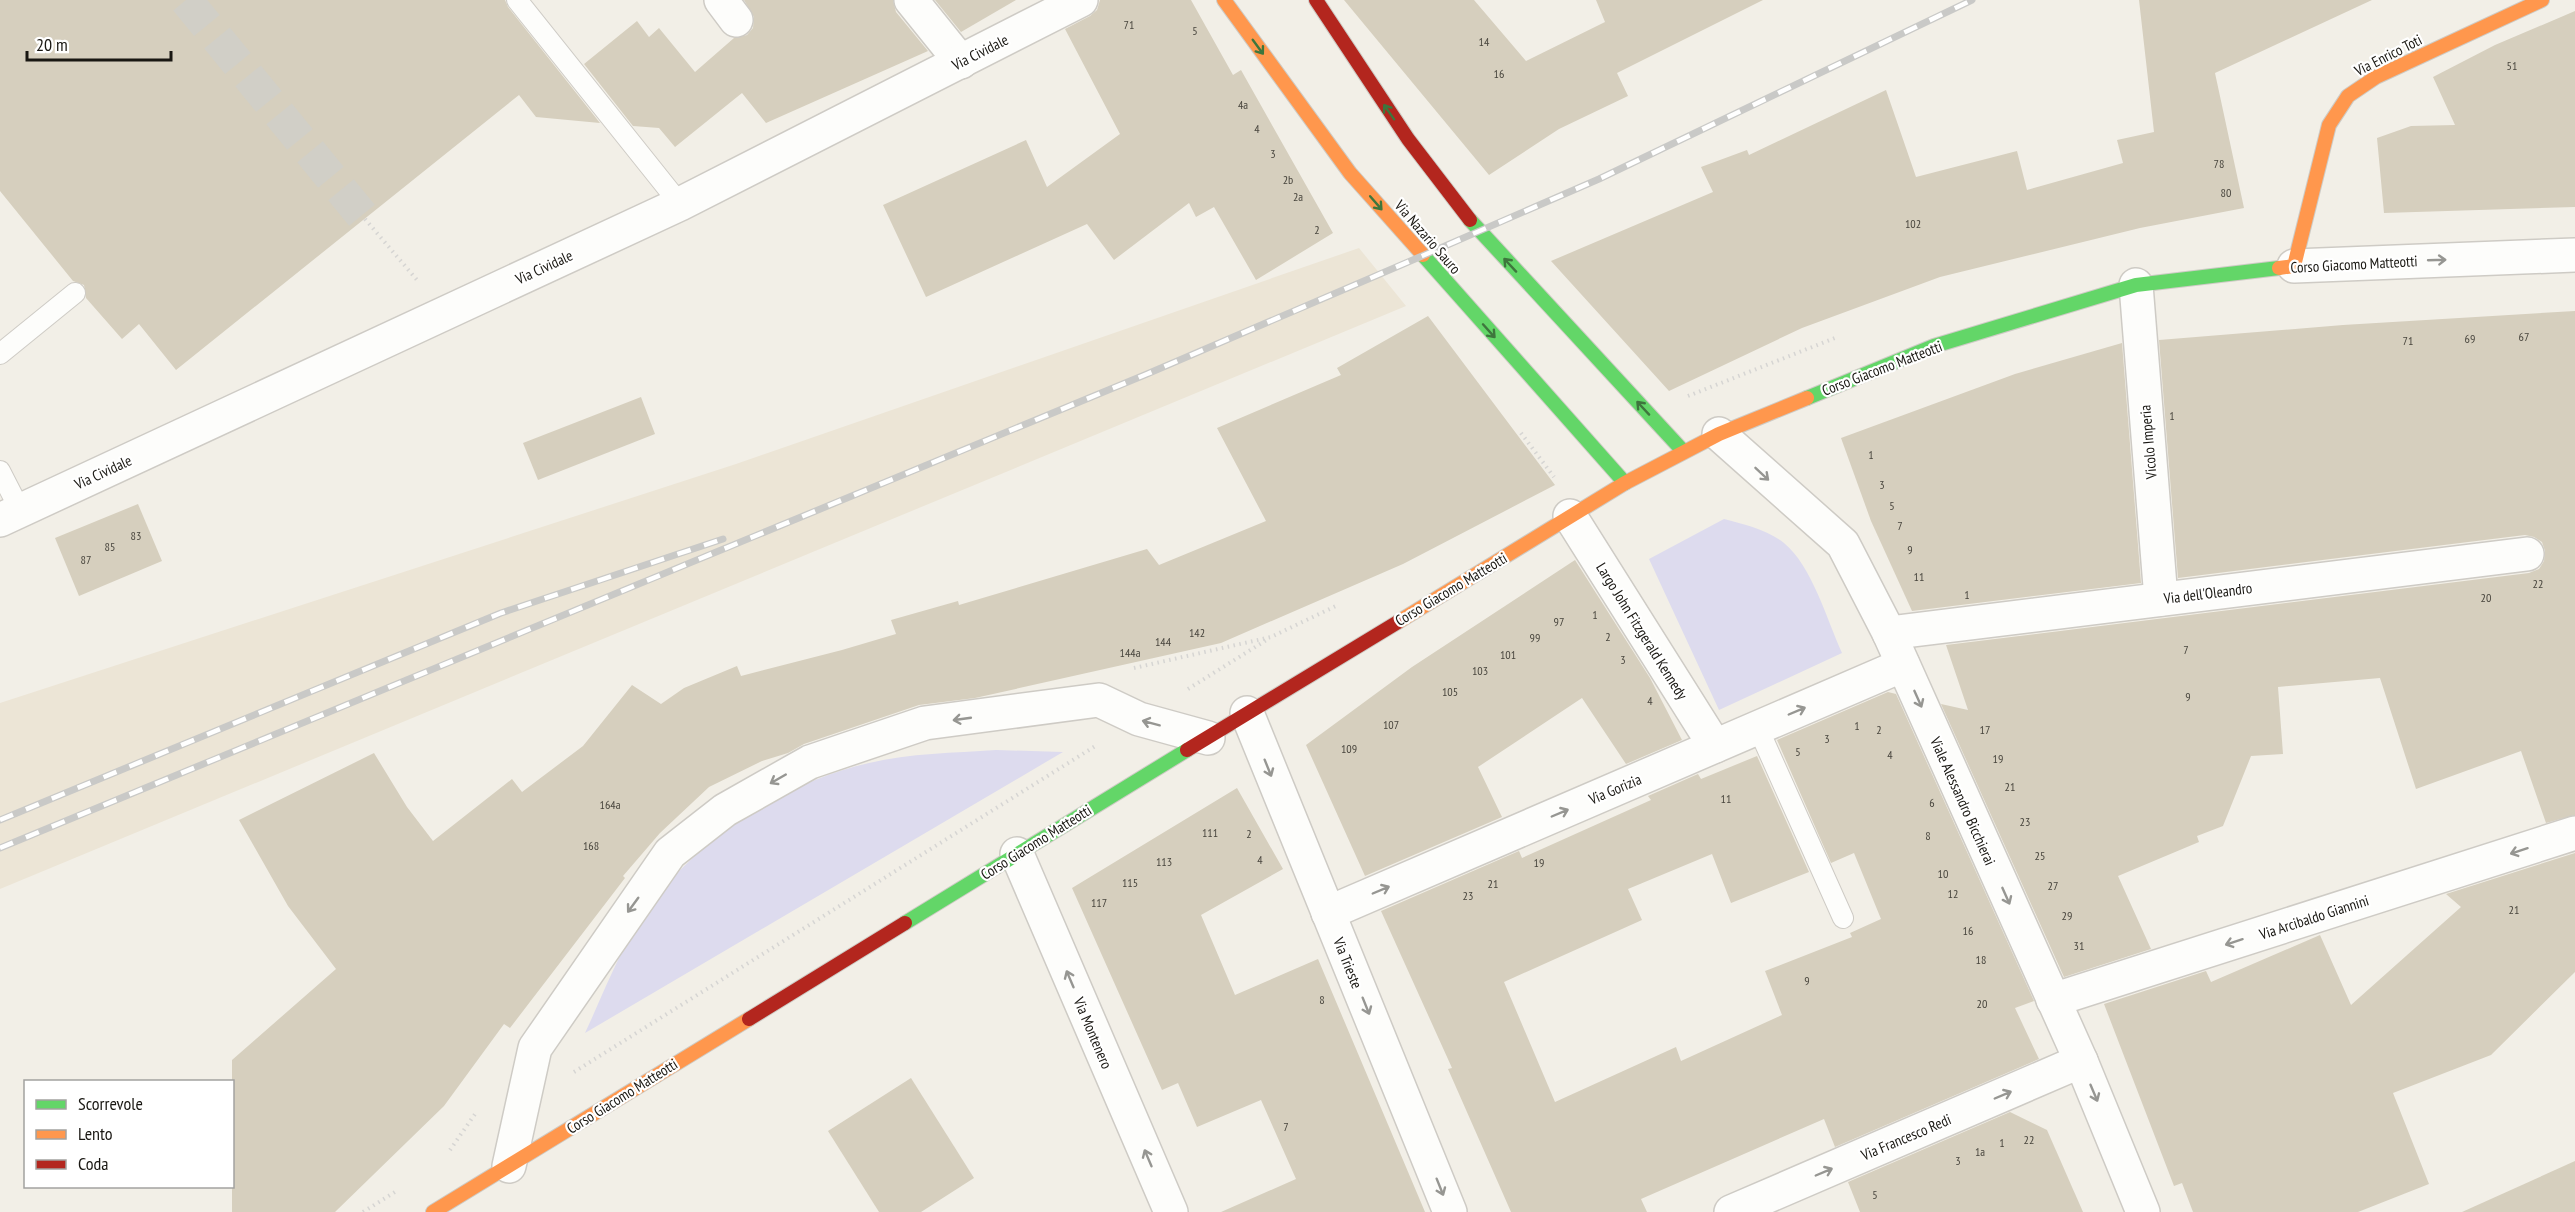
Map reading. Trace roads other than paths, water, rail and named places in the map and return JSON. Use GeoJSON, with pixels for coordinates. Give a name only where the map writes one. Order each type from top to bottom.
{"type":"FeatureCollection","features":[{"type":"Feature","properties":{"kind":"main road","name":"Via Nazario Sauro"},"geometry":{"type":"LineString","coordinates":[[1224,0],[1350,173],[1624,483]]}},
{"type":"Feature","properties":{"kind":"main road"},"geometry":{"type":"LineString","coordinates":[[1316,0],[1352,58],[1408,139],[1479,231],[1683,451]]}},
{"type":"Feature","properties":{"kind":"main road","name":"Via Enrico Toti"},"geometry":{"type":"LineString","coordinates":[[2294,266],[2329,125],[2348,96],[2376,77],[2541,0]]}},
{"type":"Feature","properties":{"kind":"main road","name":"Corso Giacomo Matteotti"},"geometry":{"type":"LineString","coordinates":[[433,1212],[1624,483],[1683,451],[1934,346],[2136,285],[2294,266]]}},
{"type":"Feature","properties":{"kind":"street"},"geometry":{"type":"LineString","coordinates":[[911,0],[961,62]]}},
{"type":"Feature","properties":{"kind":"street","name":"Via Cividale"},"geometry":{"type":"LineString","coordinates":[[10,515],[680,204],[1081,0]]}},
{"type":"Feature","properties":{"kind":"street","name":"Corso Giacomo Matteotti"},"geometry":{"type":"LineString","coordinates":[[2294,266],[2575,255]]}},
{"type":"Feature","properties":{"kind":"street","name":"Vicolo Imperia"},"geometry":{"type":"LineString","coordinates":[[2136,285],[2161,599]]}},
{"type":"Feature","properties":{"kind":"street","name":"Viale Alessandro Bicchierai"},"geometry":{"type":"LineString","coordinates":[[1719,434],[1842,544],[1889,633],[2081,1061],[2144,1212]]}},
{"type":"Feature","properties":{"kind":"street","name":"Largo John Fitzgerald Kennedy"},"geometry":{"type":"LineString","coordinates":[[1570,516],[1715,746]]}},
{"type":"Feature","properties":{"kind":"street","name":"Via dell'Oleandro"},"geometry":{"type":"LineString","coordinates":[[1889,633],[2527,554]]}},
{"type":"Feature","properties":{"kind":"street","name":"Via Gorizia"},"geometry":{"type":"LineString","coordinates":[[1328,913],[1903,665]]}},
{"type":"Feature","properties":{"kind":"street"},"geometry":{"type":"LineString","coordinates":[[509,1166],[535,1048],[670,853],[725,810],[810,762],[925,723],[1099,700],[1139,719],[1208,738]]}},
{"type":"Feature","properties":{"kind":"street","name":"Via Trieste"},"geometry":{"type":"LineString","coordinates":[[1247,713],[1450,1212]]}},
{"type":"Feature","properties":{"kind":"street","name":"Via Arcibaldo Giannini"},"geometry":{"type":"LineString","coordinates":[[2053,1000],[2575,833]]}},
{"type":"Feature","properties":{"kind":"street","name":"Via Montenero"},"geometry":{"type":"LineString","coordinates":[[1017,854],[1171,1212]]}},
{"type":"Feature","properties":{"kind":"street","name":"Via Francesco Redi"},"geometry":{"type":"LineString","coordinates":[[1731,1212],[1780,1202],[2081,1061]]}},
{"type":"Feature","properties":{"kind":"lane"},"geometry":{"type":"LineString","coordinates":[[518,0],[680,204]]}},
{"type":"Feature","properties":{"kind":"lane"},"geometry":{"type":"LineString","coordinates":[[0,354],[75,293]]}},
{"type":"Feature","properties":{"kind":"lane"},"geometry":{"type":"LineString","coordinates":[[0,471],[10,515]]}},
{"type":"Feature","properties":{"kind":"lane"},"geometry":{"type":"LineString","coordinates":[[1758,728],[1843,918]]}},
{"type":"Feature","properties":{"kind":"tunnel"},"geometry":{"type":"LineString","coordinates":[[186,0],[365,219]]}},
{"type":"Feature","properties":{"kind":"railway"},"geometry":{"type":"LineString","coordinates":[[0,848],[1147,374],[1422,256],[1599,179],[1972,0]]}},
{"type":"Feature","properties":{"kind":"railway"},"geometry":{"type":"LineString","coordinates":[[0,820],[501,613],[723,539]]}}]}
